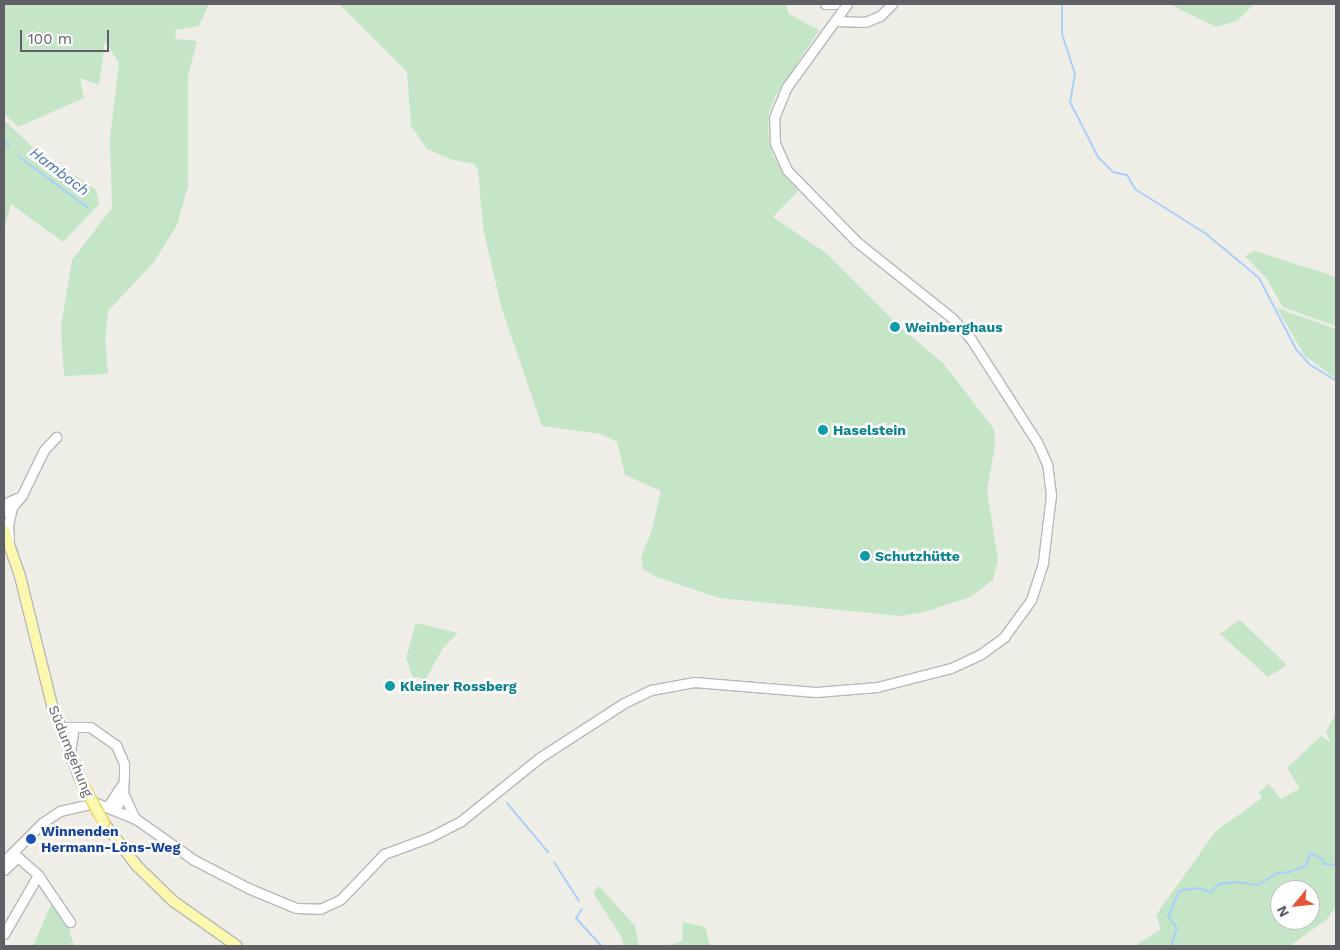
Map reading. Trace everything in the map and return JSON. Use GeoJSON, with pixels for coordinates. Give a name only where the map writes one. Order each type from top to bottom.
{"type":"FeatureCollection","features":[{"type":"Feature","properties":{"kind":"main road","name":"Südumgehung"},"geometry":{"type":"LineString","coordinates":[[4,530],[10,544],[60,731],[80,779],[104,823],[137,866],[173,902],[237,946]]}},
{"type":"Feature","properties":{"kind":"street"},"geometry":{"type":"LineString","coordinates":[[825,4],[835,4]]}},
{"type":"Feature","properties":{"kind":"street"},"geometry":{"type":"LineString","coordinates":[[4,870],[42,823],[60,810],[96,803],[112,807],[136,819],[194,860],[248,888],[296,908],[320,909],[341,899],[384,854],[430,837],[461,822],[539,758],[624,703],[651,690],[694,682],[816,692],[877,687],[935,674],[968,662],[994,645],[1014,626],[1031,600],[1040,575],[1051,495],[1047,464],[1022,415],[971,339],[947,313],[857,242],[798,182],[779,157],[773,132],[777,107],[786,88],[838,21],[847,4]]}},
{"type":"Feature","properties":{"kind":"street"},"geometry":{"type":"LineString","coordinates":[[838,21],[865,22],[880,16],[892,4]]}},
{"type":"Feature","properties":{"kind":"street"},"geometry":{"type":"LineString","coordinates":[[10,544],[7,508],[22,495],[44,450],[56,437]]}},
{"type":"Feature","properties":{"kind":"street"},"geometry":{"type":"LineString","coordinates":[[60,731],[77,729],[99,730],[116,745],[124,764],[123,788],[136,819]]}},
{"type":"Feature","properties":{"kind":"street"},"geometry":{"type":"LineString","coordinates":[[70,754],[77,729]]}},
{"type":"Feature","properties":{"kind":"street"},"geometry":{"type":"LineString","coordinates":[[112,807],[123,788]]}},
{"type":"Feature","properties":{"kind":"street"},"geometry":{"type":"LineString","coordinates":[[4,861],[15,855]]}},
{"type":"Feature","properties":{"kind":"street"},"geometry":{"type":"LineString","coordinates":[[15,855],[38,875],[70,922]]}},
{"type":"Feature","properties":{"kind":"street"},"geometry":{"type":"LineString","coordinates":[[4,934],[38,875]]}},
{"type":"Feature","properties":{"kind":"green space"},"geometry":{"type":"Polygon","coordinates":[[[4,4],[209,4],[199,26],[175,30],[176,39],[197,41],[188,76],[188,186],[177,225],[154,262],[108,311],[105,340],[108,374],[64,376],[61,327],[72,260],[112,208],[110,138],[119,63],[105,41],[99,85],[80,78],[84,98],[18,127],[4,114],[4,4]]]}},
{"type":"Feature","properties":{"kind":"green space"},"geometry":{"type":"Polygon","coordinates":[[[339,4],[786,4],[789,14],[819,30],[775,97],[769,113],[768,135],[773,156],[798,191],[773,217],[826,253],[900,327],[943,363],[994,429],[995,446],[987,490],[998,560],[993,580],[970,597],[924,612],[901,616],[719,598],[654,576],[643,569],[641,557],[652,530],[661,491],[625,475],[617,442],[601,434],[542,426],[501,306],[483,228],[478,170],[474,164],[450,159],[427,149],[411,126],[407,72],[339,4]]]}},
{"type":"Feature","properties":{"kind":"green space"},"geometry":{"type":"Polygon","coordinates":[[[1169,4],[1254,4],[1237,21],[1216,27],[1169,4]]]}},
{"type":"Feature","properties":{"kind":"green space"},"geometry":{"type":"Polygon","coordinates":[[[4,120],[54,167],[76,176],[96,190],[99,204],[63,242],[11,204],[4,229],[4,120]]]}},
{"type":"Feature","properties":{"kind":"green space"},"geometry":{"type":"Polygon","coordinates":[[[1255,251],[1336,277],[1336,326],[1283,307],[1266,278],[1245,256],[1255,251]]]}},
{"type":"Feature","properties":{"kind":"green space"},"geometry":{"type":"Polygon","coordinates":[[[1277,308],[1336,329],[1336,379],[1304,355],[1277,308]]]}},
{"type":"Feature","properties":{"kind":"green space"},"geometry":{"type":"Polygon","coordinates":[[[1240,620],[1287,665],[1268,677],[1220,634],[1240,620]]]}},
{"type":"Feature","properties":{"kind":"green space"},"geometry":{"type":"Polygon","coordinates":[[[416,623],[458,633],[443,648],[424,682],[419,677],[413,678],[406,658],[416,623]]]}},
{"type":"Feature","properties":{"kind":"green space"},"geometry":{"type":"Polygon","coordinates":[[[1336,713],[1336,906],[1327,919],[1320,924],[1320,880],[1270,880],[1270,930],[1312,930],[1290,946],[1135,946],[1161,929],[1156,915],[1216,831],[1262,798],[1259,792],[1269,784],[1281,799],[1300,788],[1287,768],[1321,736],[1331,743],[1326,732],[1336,713]]]}},
{"type":"Feature","properties":{"kind":"green space"},"geometry":{"type":"Polygon","coordinates":[[[599,886],[635,926],[639,946],[624,946],[621,936],[593,893],[599,886]]]}},
{"type":"Feature","properties":{"kind":"green space"},"geometry":{"type":"Polygon","coordinates":[[[53,900],[68,925],[74,946],[33,946],[53,900]]]}},
{"type":"Feature","properties":{"kind":"green space"},"geometry":{"type":"Polygon","coordinates":[[[683,922],[705,927],[710,946],[667,946],[682,941],[683,922]]]}},
{"type":"Feature","properties":{"kind":"waterway"},"geometry":{"type":"LineString","coordinates":[[1062,4],[1062,34],[1075,74],[1070,102],[1098,157],[1113,172],[1127,175],[1135,189],[1205,233],[1259,278],[1296,349],[1309,364],[1336,381]]}},
{"type":"Feature","properties":{"kind":"waterway","name":"Hambach"},"geometry":{"type":"LineString","coordinates":[[4,141],[9,146]]}},
{"type":"Feature","properties":{"kind":"waterway","name":"Hambach"},"geometry":{"type":"LineString","coordinates":[[18,156],[87,207]]}},
{"type":"Feature","properties":{"kind":"waterway"},"geometry":{"type":"LineString","coordinates":[[507,803],[548,852]]}},
{"type":"Feature","properties":{"kind":"waterway"},"geometry":{"type":"LineString","coordinates":[[1171,946],[1177,928],[1168,916],[1179,891],[1197,888],[1211,892],[1219,884],[1237,882],[1257,885],[1278,873],[1290,872],[1306,866],[1310,853],[1323,859],[1324,864],[1336,865]]}},
{"type":"Feature","properties":{"kind":"waterway"},"geometry":{"type":"LineString","coordinates":[[554,862],[579,901]]}},
{"type":"Feature","properties":{"kind":"waterway"},"geometry":{"type":"LineString","coordinates":[[582,909],[576,918],[601,946]]}},
{"type":"Feature","properties":{"kind":"place","name":"Weinberghaus"},"geometry":{"type":"Point","coordinates":[895,327]}},
{"type":"Feature","properties":{"kind":"place","name":"Haselstein"},"geometry":{"type":"Point","coordinates":[823,430]}},
{"type":"Feature","properties":{"kind":"place","name":"Schutzhütte"},"geometry":{"type":"Point","coordinates":[865,556]}},
{"type":"Feature","properties":{"kind":"place","name":"Kleiner Rossberg"},"geometry":{"type":"Point","coordinates":[390,686]}},
{"type":"Feature","properties":{"kind":"place","name":"Winnenden Hermann-Löns-Weg"},"geometry":{"type":"Point","coordinates":[31,839]}}]}
